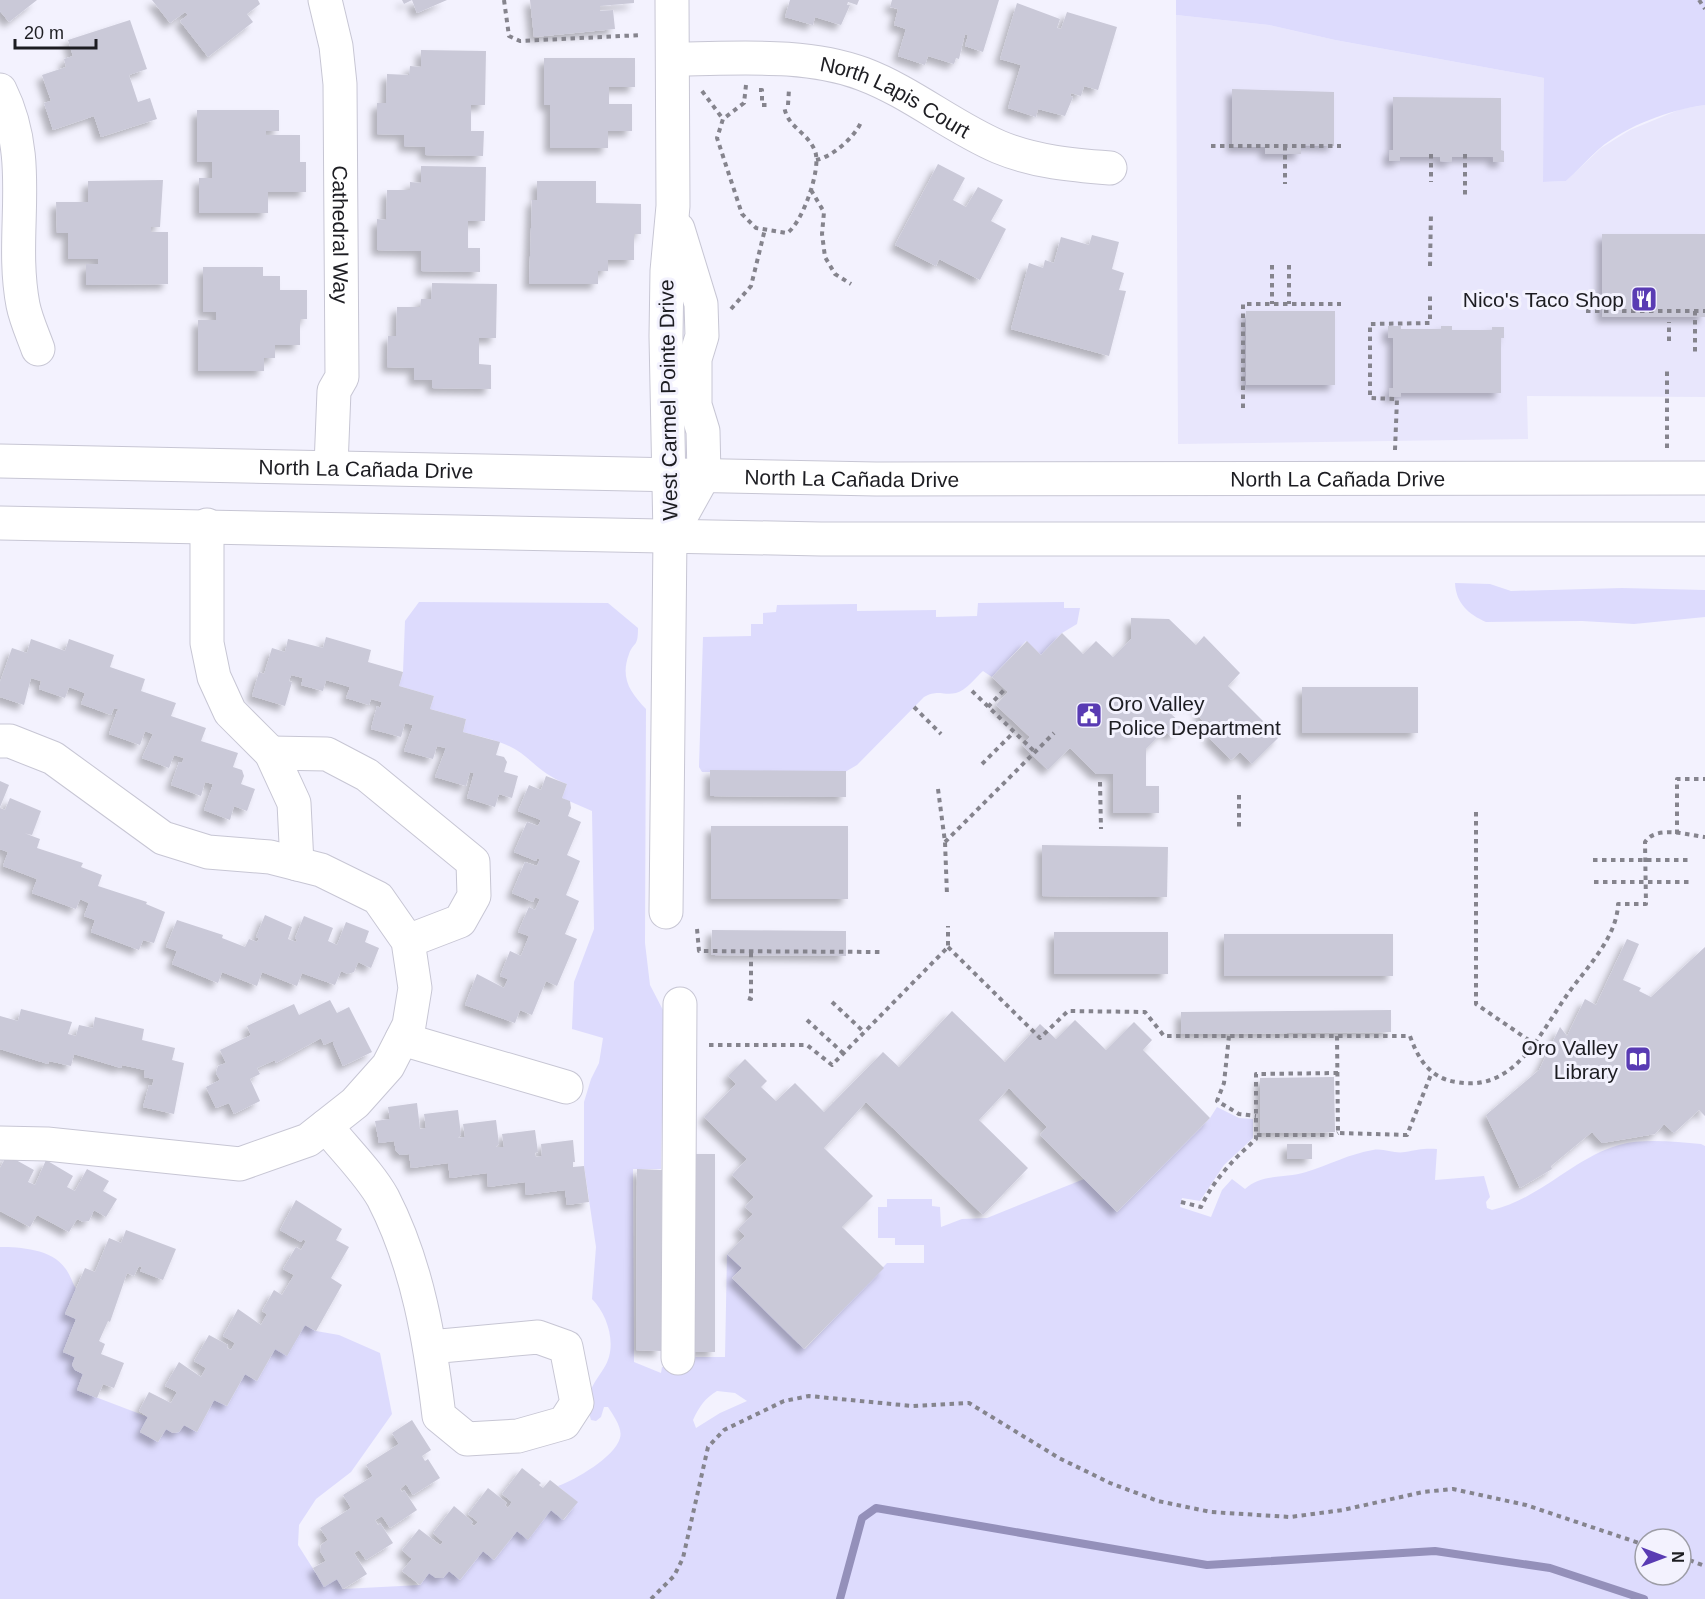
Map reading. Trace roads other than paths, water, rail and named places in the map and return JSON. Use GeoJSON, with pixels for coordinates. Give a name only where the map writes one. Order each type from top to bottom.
{"type":"FeatureCollection","features":[{"type":"Feature","properties":{"kind":"street","name":"Cathedral Way"},"geometry":{"type":"LineString","coordinates":[[325,0],[336,46],[340,84],[342,377],[334,391],[331,466]]}},
{"type":"Feature","properties":{"kind":"street","name":"West Carmel Pointe Drive"},"geometry":{"type":"LineString","coordinates":[[670,536],[666,336],[667,271],[673,206],[672,0]]}},
{"type":"Feature","properties":{"kind":"street","name":"North Lapis Court"},"geometry":{"type":"LineString","coordinates":[[673,48],[822,63],[862,74],[998,147],[1061,164],[1110,168]]}},
{"type":"Feature","properties":{"kind":"street"},"geometry":{"type":"LineString","coordinates":[[0,90],[9,111],[22,173],[20,262],[23,306],[38,349]]}},
{"type":"Feature","properties":{"kind":"street","name":"West Carmel Pointe Drive"},"geometry":{"type":"LineString","coordinates":[[670,536],[704,476],[703,431],[695,405],[695,359],[702,336],[700,297],[682,247],[673,206]]}},
{"type":"Feature","properties":{"kind":"street"},"geometry":{"type":"LineString","coordinates":[[666,336],[702,336]]}},
{"type":"Feature","properties":{"kind":"street","name":"North La Cañada Drive"},"geometry":{"type":"LineString","coordinates":[[0,461],[331,466],[704,476],[1203,480],[1705,478]]}},
{"type":"Feature","properties":{"kind":"street"},"geometry":{"type":"LineString","coordinates":[[0,523],[207,525],[833,540],[1705,539]]}},
{"type":"Feature","properties":{"kind":"street"},"geometry":{"type":"LineString","coordinates":[[207,525],[207,643],[214,677],[230,712],[271,753],[294,803],[297,864]]}},
{"type":"Feature","properties":{"kind":"street"},"geometry":{"type":"LineString","coordinates":[[666,912],[670,536]]}},
{"type":"Feature","properties":{"kind":"street"},"geometry":{"type":"LineString","coordinates":[[0,741],[10,741],[53,758],[164,838],[208,852],[270,857],[321,870],[378,898],[408,941],[415,988],[409,1025],[388,1066],[355,1103],[308,1140],[240,1164],[47,1144],[0,1143]]}},
{"type":"Feature","properties":{"kind":"street"},"geometry":{"type":"LineString","coordinates":[[271,753],[327,754],[367,775],[473,862],[474,896],[460,921],[408,941]]}},
{"type":"Feature","properties":{"kind":"street"},"geometry":{"type":"LineString","coordinates":[[678,1358],[680,1004]]}},
{"type":"Feature","properties":{"kind":"street"},"geometry":{"type":"LineString","coordinates":[[402,1039],[566,1087]]}},
{"type":"Feature","properties":{"kind":"street"},"geometry":{"type":"LineString","coordinates":[[326,1126],[382,1197],[409,1259],[430,1347],[439,1416],[467,1439],[518,1436],[564,1424],[577,1403],[566,1347],[538,1337],[430,1347]]}},
{"type":"Feature","properties":{"kind":"waterway"},"geometry":{"type":"LineString","coordinates":[[840,1599],[862,1518],[876,1508],[1207,1565],[1435,1551],[1550,1568],[1644,1599]]}},
{"type":"Feature","properties":{"kind":"place","name":"Nico's Taco Shop"},"geometry":{"type":"Point","coordinates":[1644,299]}},
{"type":"Feature","properties":{"kind":"place","name":"Oro Valley Police Department"},"geometry":{"type":"Point","coordinates":[1089,715]}},
{"type":"Feature","properties":{"kind":"place","name":"Oro Valley Library"},"geometry":{"type":"Point","coordinates":[1638,1059]}}]}
